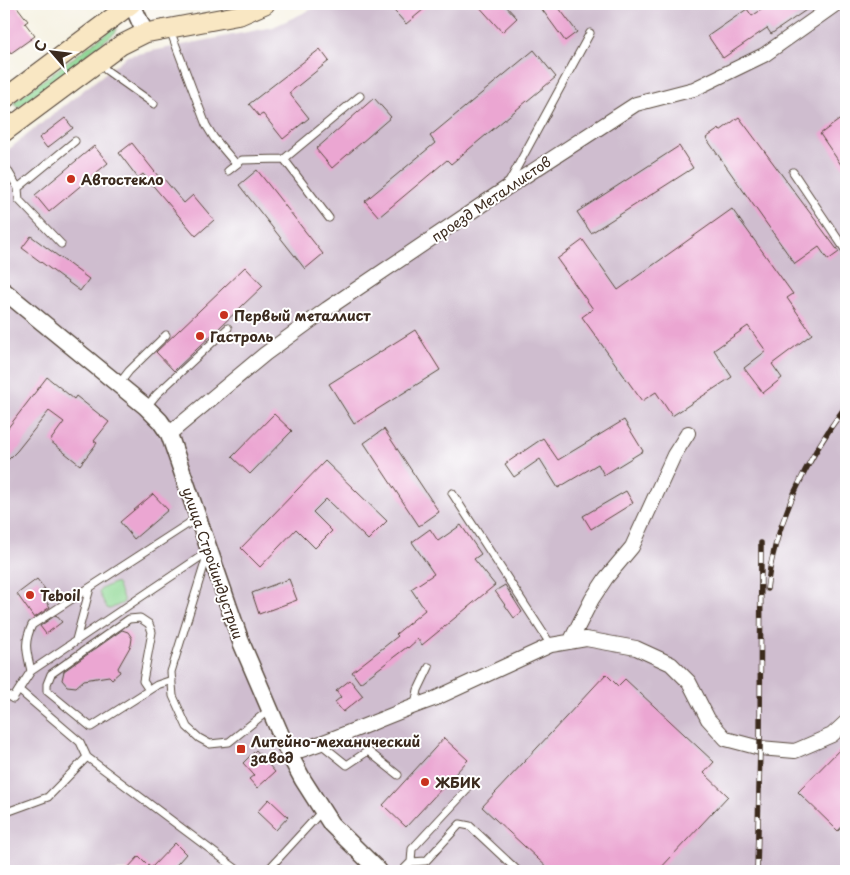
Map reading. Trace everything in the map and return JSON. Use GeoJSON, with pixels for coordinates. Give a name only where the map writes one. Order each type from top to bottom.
{"type":"FeatureCollection","features":[{"type":"Feature","properties":{"kind":"main road"},"geometry":{"type":"LineString","coordinates":[[4,99],[131,4]]}},
{"type":"Feature","properties":{"kind":"main road"},"geometry":{"type":"LineString","coordinates":[[4,132],[121,45],[144,33],[240,15],[265,4]]}},
{"type":"Feature","properties":{"kind":"street"},"geometry":{"type":"LineString","coordinates":[[131,4],[144,33]]}},
{"type":"Feature","properties":{"kind":"street","name":"проезд Металлистов"},"geometry":{"type":"LineString","coordinates":[[168,434],[265,354],[319,314],[636,104],[694,89],[764,55],[836,4]]}},
{"type":"Feature","properties":{"kind":"street","name":"улица Стройиндустрии"},"geometry":{"type":"LineString","coordinates":[[4,291],[119,384],[160,421],[168,434],[241,642],[289,754],[302,780],[331,824],[379,871]]}},
{"type":"Feature","properties":{"kind":"street"},"geometry":{"type":"LineString","coordinates":[[570,642],[606,578],[632,547],[674,455],[688,433]]}},
{"type":"Feature","properties":{"kind":"street"},"geometry":{"type":"LineString","coordinates":[[289,754],[321,744],[434,699],[551,645],[586,639],[636,648],[671,664],[689,682],[708,719],[726,739],[760,748],[795,751],[832,735],[846,722]]}},
{"type":"Feature","properties":{"kind":"lane"},"geometry":{"type":"LineString","coordinates":[[169,28],[206,125],[214,138],[236,164]]}},
{"type":"Feature","properties":{"kind":"lane"},"geometry":{"type":"LineString","coordinates":[[505,189],[590,33]]}},
{"type":"Feature","properties":{"kind":"lane"},"geometry":{"type":"LineString","coordinates":[[100,61],[106,70],[154,104]]}},
{"type":"Feature","properties":{"kind":"lane"},"geometry":{"type":"LineString","coordinates":[[228,171],[242,160],[284,158],[360,96]]}},
{"type":"Feature","properties":{"kind":"lane"},"geometry":{"type":"LineString","coordinates":[[18,188],[76,141]]}},
{"type":"Feature","properties":{"kind":"lane"},"geometry":{"type":"LineString","coordinates":[[284,158],[329,218]]}},
{"type":"Feature","properties":{"kind":"lane"},"geometry":{"type":"LineString","coordinates":[[4,164],[18,188],[19,200],[61,244]]}},
{"type":"Feature","properties":{"kind":"lane"},"geometry":{"type":"LineString","coordinates":[[793,172],[846,251]]}},
{"type":"Feature","properties":{"kind":"lane"},"geometry":{"type":"LineString","coordinates":[[146,407],[157,394],[228,328]]}},
{"type":"Feature","properties":{"kind":"lane"},"geometry":{"type":"LineString","coordinates":[[119,384],[129,371],[166,335]]}},
{"type":"Feature","properties":{"kind":"lane"},"geometry":{"type":"LineString","coordinates":[[452,493],[551,645]]}},
{"type":"Feature","properties":{"kind":"lane"},"geometry":{"type":"LineString","coordinates":[[31,671],[26,646],[27,635],[32,625],[197,518]]}},
{"type":"Feature","properties":{"kind":"lane"},"geometry":{"type":"LineString","coordinates":[[4,693],[13,699],[31,671],[209,550]]}},
{"type":"Feature","properties":{"kind":"lane"},"geometry":{"type":"LineString","coordinates":[[209,550],[171,672],[173,696],[187,727],[198,738],[210,744],[229,742],[270,710]]}},
{"type":"Feature","properties":{"kind":"lane"},"geometry":{"type":"LineString","coordinates":[[76,640],[90,588]]}},
{"type":"Feature","properties":{"kind":"lane"},"geometry":{"type":"LineString","coordinates":[[149,690],[143,681],[152,632],[149,624],[140,618],[129,619],[51,674],[47,684],[47,691],[91,727],[157,685],[172,680]]}},
{"type":"Feature","properties":{"kind":"lane"},"geometry":{"type":"LineString","coordinates":[[415,706],[418,690],[429,667]]}},
{"type":"Feature","properties":{"kind":"lane"},"geometry":{"type":"LineString","coordinates":[[19,690],[80,742],[87,757],[239,871]]}},
{"type":"Feature","properties":{"kind":"lane"},"geometry":{"type":"LineString","coordinates":[[321,744],[347,765],[368,751],[398,775]]}},
{"type":"Feature","properties":{"kind":"lane"},"geometry":{"type":"LineString","coordinates":[[4,813],[48,797],[87,757]]}},
{"type":"Feature","properties":{"kind":"lane"},"geometry":{"type":"LineString","coordinates":[[402,871],[411,862],[412,849],[466,791]]}},
{"type":"Feature","properties":{"kind":"lane"},"geometry":{"type":"LineString","coordinates":[[267,871],[322,812]]}},
{"type":"Feature","properties":{"kind":"lane"},"geometry":{"type":"LineString","coordinates":[[411,862],[426,861],[460,824],[470,826],[518,871]]}},
{"type":"Feature","properties":{"kind":"shaded area"},"geometry":{"type":"Polygon","coordinates":[[[323,4],[846,4],[846,871],[4,871],[4,153],[127,56],[273,27],[323,4]]]}},
{"type":"Feature","properties":{"kind":"green space"},"geometry":{"type":"Polygon","coordinates":[[[113,28],[117,29],[116,32],[18,108],[14,102],[113,28]]]}},
{"type":"Feature","properties":{"kind":"green space"},"geometry":{"type":"Polygon","coordinates":[[[114,583],[117,584],[124,601],[110,609],[107,608],[99,593],[101,589],[114,583]]]}},
{"type":"Feature","properties":{"kind":"building"},"geometry":{"type":"Polygon","coordinates":[[[4,4],[15,4],[28,21],[25,23],[35,36],[11,53],[4,44],[4,4]]]}},
{"type":"Feature","properties":{"kind":"building"},"geometry":{"type":"Polygon","coordinates":[[[388,4],[430,4],[406,24],[388,4]]]}},
{"type":"Feature","properties":{"kind":"building"},"geometry":{"type":"Polygon","coordinates":[[[477,4],[504,4],[517,18],[502,32],[477,4]]]}},
{"type":"Feature","properties":{"kind":"building"},"geometry":{"type":"Polygon","coordinates":[[[538,4],[556,4],[577,32],[565,41],[538,4]]]}},
{"type":"Feature","properties":{"kind":"building"},"geometry":{"type":"Polygon","coordinates":[[[770,4],[815,4],[771,34],[767,28],[723,58],[708,36],[747,9],[752,16],[770,4]]]}},
{"type":"Feature","properties":{"kind":"building"},"geometry":{"type":"Polygon","coordinates":[[[320,49],[329,61],[289,93],[309,118],[283,139],[263,114],[259,116],[249,104],[320,49]]]}},
{"type":"Feature","properties":{"kind":"building"},"geometry":{"type":"Polygon","coordinates":[[[534,50],[556,77],[451,164],[447,160],[379,217],[365,201],[435,143],[430,136],[534,50]]]}},
{"type":"Feature","properties":{"kind":"building"},"geometry":{"type":"Polygon","coordinates":[[[374,98],[391,117],[332,168],[316,149],[374,98]]]}},
{"type":"Feature","properties":{"kind":"building"},"geometry":{"type":"Polygon","coordinates":[[[846,115],[846,172],[820,134],[846,115]]]}},
{"type":"Feature","properties":{"kind":"building"},"geometry":{"type":"Polygon","coordinates":[[[739,117],[839,252],[828,260],[819,247],[795,264],[706,138],[719,129],[720,131],[739,117]]]}},
{"type":"Feature","properties":{"kind":"building"},"geometry":{"type":"Polygon","coordinates":[[[65,118],[73,128],[47,148],[39,138],[65,118]]]}},
{"type":"Feature","properties":{"kind":"building"},"geometry":{"type":"Polygon","coordinates":[[[132,143],[162,181],[164,179],[184,203],[193,195],[214,220],[196,236],[143,174],[138,178],[119,153],[132,143]]]}},
{"type":"Feature","properties":{"kind":"building","name":"Автостекло"},"geometry":{"type":"Polygon","coordinates":[[[94,146],[108,163],[49,212],[35,195],[94,146]]]}},
{"type":"Feature","properties":{"kind":"building"},"geometry":{"type":"Polygon","coordinates":[[[679,146],[693,168],[591,233],[577,212],[679,146]]]}},
{"type":"Feature","properties":{"kind":"building"},"geometry":{"type":"Polygon","coordinates":[[[257,170],[323,254],[305,269],[239,185],[257,170]]]}},
{"type":"Feature","properties":{"kind":"building"},"geometry":{"type":"Polygon","coordinates":[[[732,209],[793,294],[787,298],[812,334],[772,364],[782,378],[763,393],[744,368],[766,351],[748,326],[714,350],[732,377],[672,416],[656,392],[642,401],[582,317],[593,309],[557,259],[583,240],[618,290],[732,209]]]}},
{"type":"Feature","properties":{"kind":"building"},"geometry":{"type":"Polygon","coordinates":[[[31,236],[89,279],[80,291],[22,248],[31,236]]]}},
{"type":"Feature","properties":{"kind":"building"},"geometry":{"type":"Polygon","coordinates":[[[245,267],[263,286],[174,371],[156,352],[245,267]]]}},
{"type":"Feature","properties":{"kind":"building"},"geometry":{"type":"Polygon","coordinates":[[[415,330],[440,370],[354,424],[329,384],[415,330]]]}},
{"type":"Feature","properties":{"kind":"building"},"geometry":{"type":"Polygon","coordinates":[[[47,377],[74,399],[76,396],[109,422],[94,441],[97,443],[80,465],[50,441],[64,422],[49,411],[4,464],[4,433],[47,377]]]}},
{"type":"Feature","properties":{"kind":"building"},"geometry":{"type":"Polygon","coordinates":[[[274,414],[292,431],[250,474],[232,457],[274,414]]]}},
{"type":"Feature","properties":{"kind":"building"},"geometry":{"type":"Polygon","coordinates":[[[624,420],[643,451],[604,475],[598,464],[558,488],[540,459],[514,477],[505,464],[543,438],[558,460],[624,420]]]}},
{"type":"Feature","properties":{"kind":"building"},"geometry":{"type":"Polygon","coordinates":[[[384,429],[439,512],[419,526],[364,443],[384,429]]]}},
{"type":"Feature","properties":{"kind":"building"},"geometry":{"type":"Polygon","coordinates":[[[325,461],[387,521],[368,540],[326,499],[313,512],[332,531],[315,548],[296,529],[260,567],[241,548],[325,461]]]}},
{"type":"Feature","properties":{"kind":"building"},"geometry":{"type":"Polygon","coordinates":[[[626,491],[633,503],[591,529],[583,516],[626,491]]]}},
{"type":"Feature","properties":{"kind":"building"},"geometry":{"type":"Polygon","coordinates":[[[153,494],[168,510],[134,539],[120,522],[153,494]]]}},
{"type":"Feature","properties":{"kind":"building"},"geometry":{"type":"Polygon","coordinates":[[[461,525],[481,554],[474,559],[495,585],[422,645],[418,639],[360,683],[352,672],[398,636],[396,634],[425,610],[411,589],[434,574],[412,542],[430,529],[438,541],[461,525]]]}},
{"type":"Feature","properties":{"kind":"building"},"geometry":{"type":"Polygon","coordinates":[[[37,579],[45,589],[40,593],[50,607],[34,618],[17,594],[37,579]]]}},
{"type":"Feature","properties":{"kind":"building"},"geometry":{"type":"Polygon","coordinates":[[[289,579],[297,600],[259,614],[252,593],[289,579]]]}},
{"type":"Feature","properties":{"kind":"building"},"geometry":{"type":"Polygon","coordinates":[[[505,585],[522,612],[514,618],[495,591],[505,585]]]}},
{"type":"Feature","properties":{"kind":"building"},"geometry":{"type":"Polygon","coordinates":[[[56,615],[62,622],[46,634],[40,626],[56,615]]]}},
{"type":"Feature","properties":{"kind":"building"},"geometry":{"type":"Polygon","coordinates":[[[122,630],[128,632],[132,638],[131,645],[118,668],[120,672],[112,679],[109,676],[84,680],[76,687],[67,686],[62,680],[64,671],[122,630]]]}},
{"type":"Feature","properties":{"kind":"building"},"geometry":{"type":"Polygon","coordinates":[[[606,674],[618,686],[625,679],[714,762],[704,773],[728,796],[658,871],[551,871],[482,807],[606,674]]]}},
{"type":"Feature","properties":{"kind":"building"},"geometry":{"type":"Polygon","coordinates":[[[350,680],[363,696],[343,712],[335,702],[341,697],[336,691],[350,680]]]}},
{"type":"Feature","properties":{"kind":"building","name":"ЖБИК"},"geometry":{"type":"Polygon","coordinates":[[[444,738],[468,760],[406,827],[383,805],[444,738]]]}},
{"type":"Feature","properties":{"kind":"building"},"geometry":{"type":"Polygon","coordinates":[[[846,743],[846,822],[838,831],[798,792],[846,743]]]}},
{"type":"Feature","properties":{"kind":"building"},"geometry":{"type":"Polygon","coordinates":[[[256,750],[275,772],[257,788],[249,779],[254,775],[243,763],[256,750]]]}},
{"type":"Feature","properties":{"kind":"building"},"geometry":{"type":"Polygon","coordinates":[[[269,799],[288,817],[276,830],[257,812],[269,799]]]}},
{"type":"Feature","properties":{"kind":"building"},"geometry":{"type":"Polygon","coordinates":[[[175,843],[186,854],[171,871],[125,871],[139,856],[151,868],[175,843]]]}},
{"type":"Feature","properties":{"kind":"railway"},"geometry":{"type":"LineString","coordinates":[[767,589],[777,540],[794,493],[818,447],[846,406]]}},
{"type":"Feature","properties":{"kind":"railway"},"geometry":{"type":"LineString","coordinates":[[757,871],[761,543]]}},
{"type":"Feature","properties":{"kind":"place","name":"Автостекло"},"geometry":{"type":"Point","coordinates":[71,179]}},
{"type":"Feature","properties":{"kind":"place","name":"Первый металлист"},"geometry":{"type":"Point","coordinates":[224,315]}},
{"type":"Feature","properties":{"kind":"place","name":"Гастроль"},"geometry":{"type":"Point","coordinates":[200,336]}},
{"type":"Feature","properties":{"kind":"place","name":"Teboil"},"geometry":{"type":"Point","coordinates":[30,595]}},
{"type":"Feature","properties":{"kind":"place","name":"Литейно-механический завод"},"geometry":{"type":"Point","coordinates":[241,749]}},
{"type":"Feature","properties":{"kind":"place","name":"ЖБИК"},"geometry":{"type":"Point","coordinates":[425,782]}}]}
